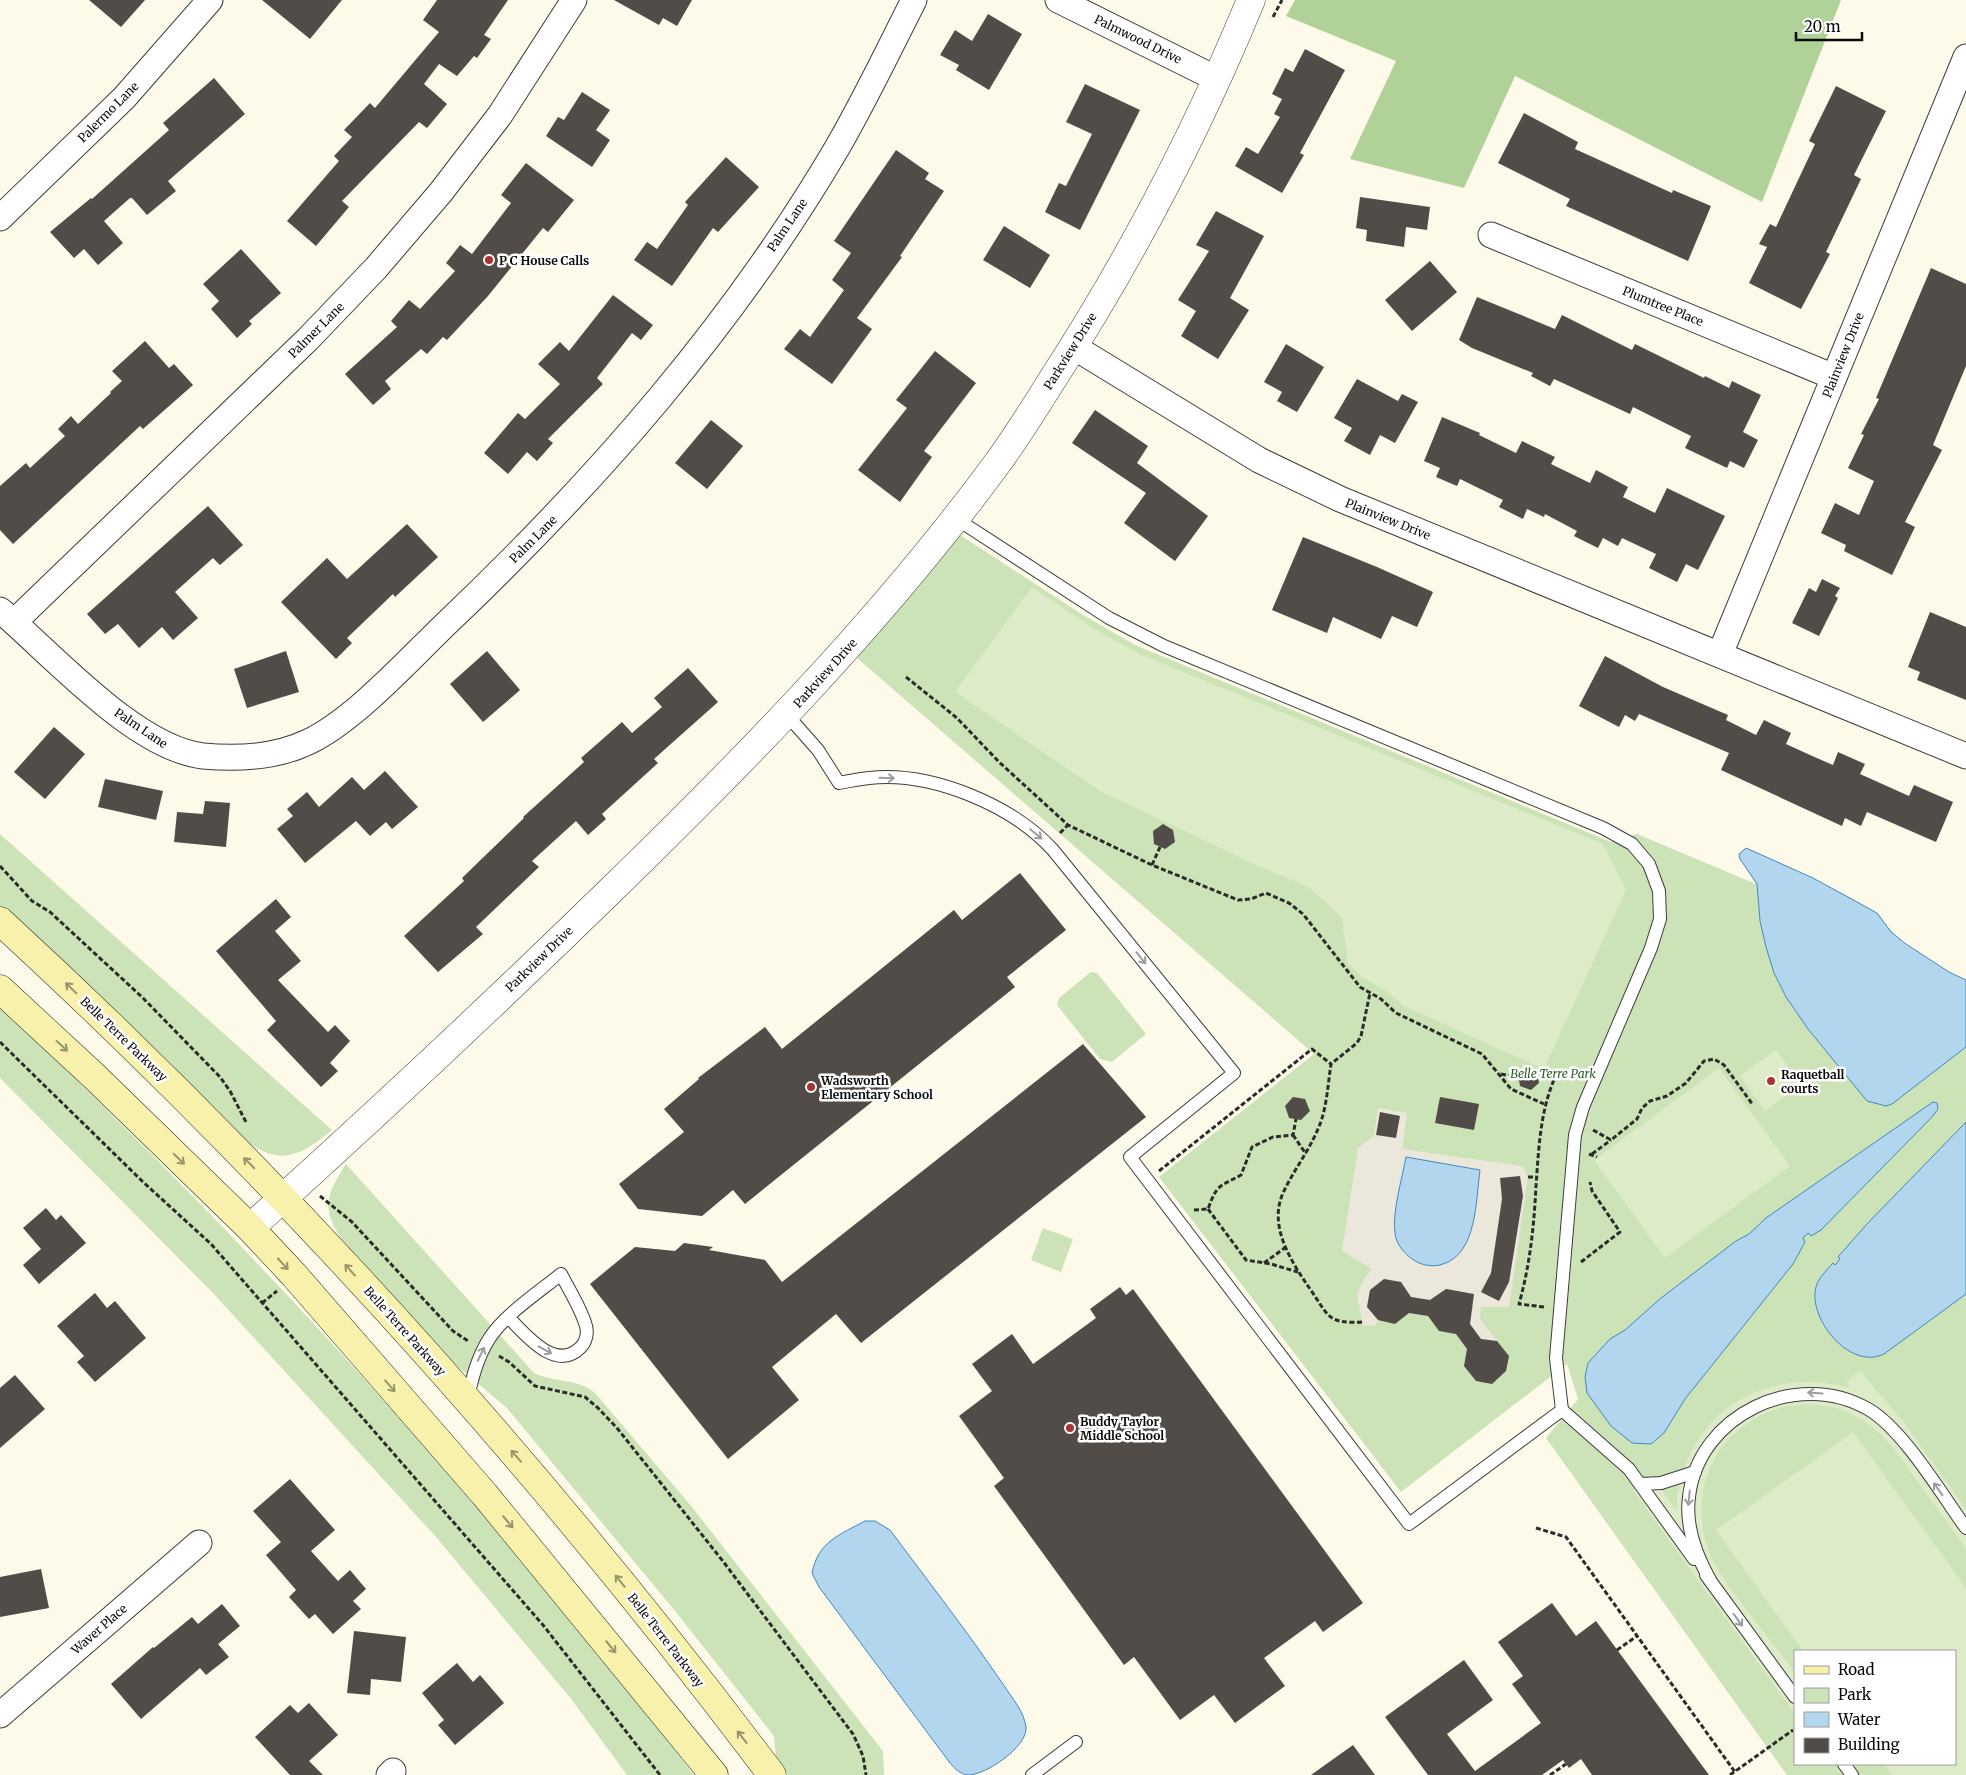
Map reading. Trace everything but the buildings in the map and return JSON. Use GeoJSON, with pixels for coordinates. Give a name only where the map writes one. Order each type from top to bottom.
{"type":"FeatureCollection","features":[{"type":"Feature","properties":{"kind":"main road","name":"Belle Terre Parkway"},"geometry":{"type":"LineString","coordinates":[[0,922],[162,1075],[283,1198],[467,1401],[538,1482],[616,1576],[772,1775]]}},
{"type":"Feature","properties":{"kind":"main road"},"geometry":{"type":"LineString","coordinates":[[0,989],[95,1077],[250,1228],[294,1275],[485,1495],[714,1775]]}},
{"type":"Feature","properties":{"kind":"street","name":"Palermo Lane"},"geometry":{"type":"LineString","coordinates":[[0,218],[124,98],[210,0]]}},
{"type":"Feature","properties":{"kind":"street","name":"Palmer Lane"},"geometry":{"type":"LineString","coordinates":[[7,616],[308,339],[376,268],[441,192],[500,115],[574,0]]}},
{"type":"Feature","properties":{"kind":"street","name":"Palm Lane"},"geometry":{"type":"LineString","coordinates":[[7,616],[113,710],[149,736],[173,749],[206,756],[247,756],[291,749],[323,734],[382,685],[525,549],[623,442],[684,369],[761,265],[836,150],[914,0]]}},
{"type":"Feature","properties":{"kind":"street","name":"Palmwood Drive"},"geometry":{"type":"LineString","coordinates":[[1058,0],[1217,79]]}},
{"type":"Feature","properties":{"kind":"street","name":"Parkview Drive"},"geometry":{"type":"LineString","coordinates":[[250,1228],[525,974],[697,806],[787,715],[860,634],[955,518],[999,461],[1074,347],[1159,197],[1217,79],[1251,0]]}},
{"type":"Feature","properties":{"kind":"street","name":"Plainview Drive"},"geometry":{"type":"LineString","coordinates":[[1720,654],[1966,57]]}},
{"type":"Feature","properties":{"kind":"street","name":"Plumtree Place"},"geometry":{"type":"LineString","coordinates":[[1492,236],[1834,377]]}},
{"type":"Feature","properties":{"kind":"street","name":"Plainview Drive"},"geometry":{"type":"LineString","coordinates":[[1074,347],[1259,460],[1340,499],[1966,756]]}},
{"type":"Feature","properties":{"kind":"street","name":"Waver Place"},"geometry":{"type":"LineString","coordinates":[[0,1715],[199,1543]]}},
{"type":"Feature","properties":{"kind":"lane"},"geometry":{"type":"LineString","coordinates":[[955,518],[1079,599],[1144,636],[1227,674],[1603,828],[1632,844],[1642,854],[1649,864],[1659,891],[1659,926],[1579,1119],[1573,1148],[1556,1369],[1562,1410],[1618,1458],[1640,1484],[1794,1696]]}},
{"type":"Feature","properties":{"kind":"lane"},"geometry":{"type":"LineString","coordinates":[[787,715],[818,750],[839,783],[870,777],[897,778],[947,787],[995,805],[1021,823],[1053,850],[1234,1073],[1130,1158],[1409,1524],[1562,1410]]}},
{"type":"Feature","properties":{"kind":"lane"},"geometry":{"type":"LineString","coordinates":[[467,1401],[473,1376],[484,1349],[496,1329],[509,1318],[561,1274],[586,1327],[587,1334],[582,1346],[564,1356],[551,1354],[535,1344],[509,1318]]}},
{"type":"Feature","properties":{"kind":"lane"},"geometry":{"type":"LineString","coordinates":[[1710,1580],[1697,1555],[1688,1520],[1689,1498],[1695,1472],[1709,1447],[1725,1427],[1756,1406],[1794,1394],[1833,1395],[1868,1408],[1886,1422],[1902,1440],[1966,1528]]}},
{"type":"Feature","properties":{"kind":"lane"},"geometry":{"type":"LineString","coordinates":[[1640,1484],[1661,1483],[1695,1472]]}},
{"type":"Feature","properties":{"kind":"lane"},"geometry":{"type":"LineString","coordinates":[[1032,1775],[1076,1742]]}},
{"type":"Feature","properties":{"kind":"path"},"geometry":{"type":"LineString","coordinates":[[906,677],[957,718],[999,762],[1068,825],[1152,865],[1238,900],[1251,899],[1266,894],[1289,903],[1303,914],[1360,987],[1396,1013],[1482,1054],[1501,1074],[1511,1090],[1544,1104]]}},
{"type":"Feature","properties":{"kind":"path"},"geometry":{"type":"LineString","coordinates":[[1152,865],[1160,847]]}},
{"type":"Feature","properties":{"kind":"path"},"geometry":{"type":"LineString","coordinates":[[0,866],[32,901],[50,912],[143,998],[220,1078],[230,1091],[250,1128]]}},
{"type":"Feature","properties":{"kind":"path"},"geometry":{"type":"LineString","coordinates":[[1362,1322],[1342,1323],[1333,1320],[1298,1272],[1279,1231],[1279,1204],[1284,1190],[1306,1154],[1321,1121],[1331,1064],[1356,1043],[1361,1036],[1370,993]]}},
{"type":"Feature","properties":{"kind":"path"},"geometry":{"type":"LineString","coordinates":[[0,1042],[142,1181],[211,1244],[542,1625],[660,1775]]}},
{"type":"Feature","properties":{"kind":"path"},"geometry":{"type":"LineString","coordinates":[[1147,1180],[1312,1048],[1331,1064]]}},
{"type":"Feature","properties":{"kind":"path"},"geometry":{"type":"LineString","coordinates":[[1589,1159],[1589,1154],[1592,1154],[1637,1119],[1642,1108],[1650,1101],[1670,1094],[1686,1083],[1699,1065],[1707,1060],[1718,1060],[1724,1065],[1753,1105]]}},
{"type":"Feature","properties":{"kind":"path"},"geometry":{"type":"LineString","coordinates":[[1560,1073],[1557,1072],[1544,1104],[1530,1257],[1519,1304],[1560,1308]]}},
{"type":"Feature","properties":{"kind":"path"},"geometry":{"type":"LineString","coordinates":[[1501,1074],[1516,1077]]}},
{"type":"Feature","properties":{"kind":"path"},"geometry":{"type":"LineString","coordinates":[[1296,1119],[1293,1135],[1306,1154]]}},
{"type":"Feature","properties":{"kind":"path"},"geometry":{"type":"LineString","coordinates":[[1579,1119],[1611,1140]]}},
{"type":"Feature","properties":{"kind":"path"},"geometry":{"type":"LineString","coordinates":[[1208,1210],[1215,1191],[1221,1184],[1241,1175],[1252,1147],[1273,1137],[1293,1135]]}},
{"type":"Feature","properties":{"kind":"path"},"geometry":{"type":"LineString","coordinates":[[1592,1154],[1597,1157]]}},
{"type":"Feature","properties":{"kind":"path"},"geometry":{"type":"LineString","coordinates":[[1562,1276],[1620,1232],[1592,1191],[1588,1175]]}},
{"type":"Feature","properties":{"kind":"path"},"geometry":{"type":"LineString","coordinates":[[1528,1177],[1536,1177]]}},
{"type":"Feature","properties":{"kind":"path"},"geometry":{"type":"LineString","coordinates":[[329,1203],[352,1222],[453,1331],[462,1338]]}},
{"type":"Feature","properties":{"kind":"path"},"geometry":{"type":"LineString","coordinates":[[1194,1210],[1208,1210]]}},
{"type":"Feature","properties":{"kind":"path"},"geometry":{"type":"LineString","coordinates":[[1208,1210],[1246,1260],[1298,1272]]}},
{"type":"Feature","properties":{"kind":"path"},"geometry":{"type":"LineString","coordinates":[[1264,1263],[1286,1246]]}},
{"type":"Feature","properties":{"kind":"path"},"geometry":{"type":"LineString","coordinates":[[262,1303],[280,1288]]}},
{"type":"Feature","properties":{"kind":"path"},"geometry":{"type":"LineString","coordinates":[[501,1358],[535,1386],[585,1397],[617,1428],[722,1560],[853,1734],[861,1750],[866,1775]]}},
{"type":"Feature","properties":{"kind":"path"},"geometry":{"type":"LineString","coordinates":[[1536,1528],[1566,1537],[1735,1772]]}},
{"type":"Feature","properties":{"kind":"path"},"geometry":{"type":"LineString","coordinates":[[1618,1650],[1637,1636]]}},
{"type":"Feature","properties":{"kind":"path"},"geometry":{"type":"LineString","coordinates":[[1730,1775],[1794,1730]]}},
{"type":"Feature","properties":{"kind":"path"},"geometry":{"type":"LineString","coordinates":[[1550,1775],[1566,1764]]}},
{"type":"Feature","properties":{"kind":"path"},"geometry":{"type":"LineString","coordinates":[[1557,1775],[1559,1769]]}},
{"type":"Feature","properties":{"kind":"green space"},"geometry":{"type":"Polygon","coordinates":[[[1295,0],[1841,0],[1762,202],[1515,76],[1464,188],[1350,159],[1396,61],[1286,16],[1295,0]]]}},
{"type":"Feature","properties":{"kind":"green space","name":"Belle Terre Park"},"geometry":{"type":"Polygon","coordinates":[[[960,535],[1080,613],[1135,645],[1611,842],[1637,834],[1756,884],[1739,854],[1746,848],[1752,850],[1830,887],[1875,912],[1908,947],[1966,980],[1966,1775],[1787,1775],[1546,1438],[1578,1399],[1567,1364],[1401,1492],[1159,1177],[1314,1054],[857,658],[960,535]]]}},
{"type":"Feature","properties":{"kind":"green space"},"geometry":{"type":"Polygon","coordinates":[[[1032,587],[1104,635],[1142,655],[1603,844],[1626,890],[1544,1069],[1404,1006],[1385,990],[1362,977],[1348,963],[1342,918],[1309,887],[1256,865],[1100,791],[955,692],[1032,587]]]}},
{"type":"Feature","properties":{"kind":"green space"},"geometry":{"type":"Polygon","coordinates":[[[0,834],[332,1130],[299,1152],[278,1156],[267,1153],[243,1138],[0,907],[0,834]]]}},
{"type":"Feature","properties":{"kind":"green space"},"geometry":{"type":"Polygon","coordinates":[[[1091,972],[1097,973],[1146,1034],[1112,1062],[1100,1059],[1057,1005],[1059,998],[1091,972]]]}},
{"type":"Feature","properties":{"kind":"green space"},"geometry":{"type":"Polygon","coordinates":[[[0,1007],[185,1188],[362,1377],[532,1573],[694,1775],[627,1775],[572,1700],[436,1537],[213,1293],[0,1078],[0,1007]]]}},
{"type":"Feature","properties":{"kind":"green space","name":"Raquetball courts"},"geometry":{"type":"Polygon","coordinates":[[[1776,1050],[1801,1085],[1765,1111],[1740,1076],[1776,1050]]]}},
{"type":"Feature","properties":{"kind":"green space"},"geometry":{"type":"Polygon","coordinates":[[[1719,1068],[1790,1166],[1665,1258],[1594,1160],[1719,1068]]]}},
{"type":"Feature","properties":{"kind":"green space"},"geometry":{"type":"Polygon","coordinates":[[[346,1164],[534,1373],[581,1385],[595,1393],[692,1507],[883,1751],[884,1775],[788,1775],[776,1758],[774,1736],[675,1611],[507,1408],[443,1354],[346,1245],[332,1223],[328,1204],[333,1186],[346,1164]]]}},
{"type":"Feature","properties":{"kind":"green space"},"geometry":{"type":"Polygon","coordinates":[[[1043,1228],[1073,1239],[1061,1272],[1031,1260],[1043,1228]]]}},
{"type":"Feature","properties":{"kind":"green space"},"geometry":{"type":"Polygon","coordinates":[[[1860,1371],[1903,1421],[1966,1509],[1966,1549],[1892,1446],[1868,1423],[1849,1413],[1829,1406],[1818,1405],[1783,1407],[1761,1415],[1732,1436],[1721,1449],[1713,1463],[1703,1494],[1702,1511],[1706,1544],[1712,1559],[1725,1580],[1793,1672],[1794,1713],[1633,1490],[1647,1478],[1655,1482],[1677,1511],[1677,1498],[1683,1471],[1688,1459],[1700,1437],[1716,1418],[1734,1403],[1755,1392],[1777,1385],[1801,1382],[1825,1383],[1850,1388],[1846,1382],[1860,1371]]]}},
{"type":"Feature","properties":{"kind":"green space"},"geometry":{"type":"Polygon","coordinates":[[[1853,1432],[1966,1588],[1966,1775],[1892,1775],[1885,1765],[1956,1765],[1956,1650],[1802,1650],[1716,1530],[1853,1432]]]}},
{"type":"Feature","properties":{"kind":"shaded area"},"geometry":{"type":"Polygon","coordinates":[[[1378,1108],[1407,1113],[1402,1149],[1522,1166],[1528,1177],[1509,1307],[1481,1307],[1480,1319],[1497,1341],[1481,1339],[1470,1324],[1473,1306],[1462,1292],[1446,1289],[1430,1300],[1411,1297],[1401,1282],[1384,1279],[1370,1290],[1367,1307],[1378,1320],[1376,1325],[1363,1326],[1357,1294],[1364,1279],[1372,1269],[1342,1251],[1358,1148],[1374,1136],[1378,1108]],[[1480,1171],[1395,1238],[1405,1253],[1430,1266],[1442,1264],[1467,1243],[1480,1171]]]}},
{"type":"Feature","properties":{"kind":"water"},"geometry":{"type":"Polygon","coordinates":[[[1746,848],[1813,878],[1877,913],[1891,932],[1906,944],[1949,972],[1966,980],[1966,1047],[1892,1104],[1886,1106],[1867,1101],[1808,1029],[1786,997],[1774,973],[1760,921],[1757,884],[1740,859],[1739,854],[1746,848]]]}},
{"type":"Feature","properties":{"kind":"water"},"geometry":{"type":"Polygon","coordinates":[[[1933,1102],[1937,1103],[1938,1109],[1932,1117],[1821,1230],[1811,1236],[1808,1233],[1803,1238],[1805,1242],[1793,1264],[1685,1399],[1664,1433],[1651,1444],[1632,1443],[1611,1426],[1587,1393],[1585,1377],[1588,1363],[1610,1339],[1625,1330],[1661,1298],[1736,1241],[1749,1234],[1766,1218],[1933,1102]]]}},
{"type":"Feature","properties":{"kind":"water"},"geometry":{"type":"Polygon","coordinates":[[[1966,1122],[1966,1294],[1884,1354],[1871,1357],[1847,1350],[1836,1341],[1820,1317],[1815,1292],[1819,1280],[1833,1263],[1835,1265],[1840,1259],[1838,1257],[1866,1225],[1966,1122]]]}},
{"type":"Feature","properties":{"kind":"water"},"geometry":{"type":"Polygon","coordinates":[[[1406,1157],[1480,1170],[1476,1210],[1469,1238],[1463,1249],[1454,1258],[1437,1266],[1417,1262],[1402,1250],[1397,1242],[1394,1225],[1396,1206],[1406,1157]]]}},
{"type":"Feature","properties":{"kind":"water"},"geometry":{"type":"Polygon","coordinates":[[[865,1521],[875,1521],[890,1530],[976,1645],[1020,1710],[1025,1722],[1025,1735],[1013,1751],[995,1765],[976,1774],[968,1775],[960,1772],[952,1765],[819,1587],[812,1573],[819,1554],[838,1535],[865,1521]]]}},
{"type":"Feature","properties":{"kind":"place","name":"P C House Calls"},"geometry":{"type":"Point","coordinates":[489,260]}},
{"type":"Feature","properties":{"kind":"place","name":"Raquetball courts"},"geometry":{"type":"Point","coordinates":[1771,1081]}},
{"type":"Feature","properties":{"kind":"place","name":"Wadsworth Elementary School"},"geometry":{"type":"Point","coordinates":[811,1087]}},
{"type":"Feature","properties":{"kind":"place","name":"Buddy Taylor Middle School"},"geometry":{"type":"Point","coordinates":[1070,1428]}}]}
